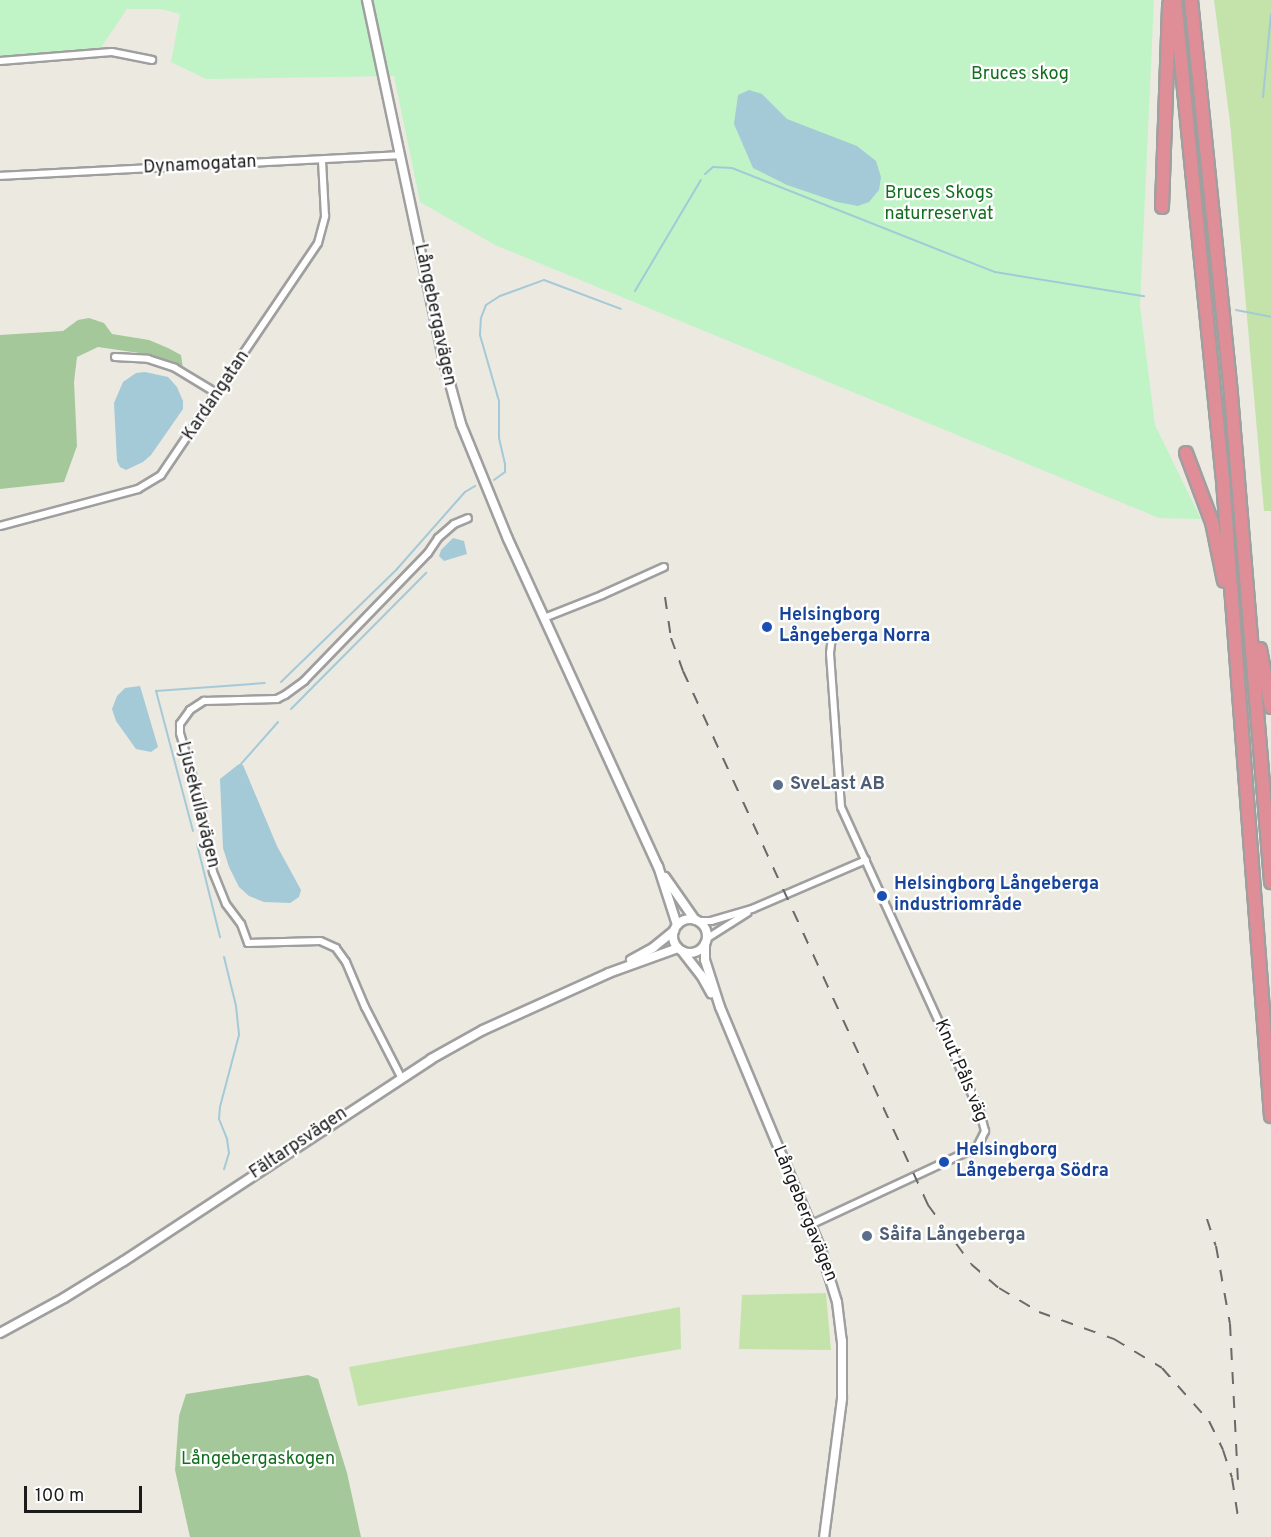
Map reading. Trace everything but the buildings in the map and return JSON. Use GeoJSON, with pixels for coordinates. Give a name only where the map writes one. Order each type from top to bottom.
{"type":"FeatureCollection","features":[{"type":"Feature","properties":{"kind":"highway"},"geometry":{"type":"LineString","coordinates":[[1162,207],[1170,0]]}},
{"type":"Feature","properties":{"kind":"highway"},"geometry":{"type":"LineString","coordinates":[[1175,0],[1206,300],[1239,668],[1271,1116]]}},
{"type":"Feature","properties":{"kind":"highway"},"geometry":{"type":"LineString","coordinates":[[1191,0],[1247,576],[1271,882]]}},
{"type":"Feature","properties":{"kind":"highway"},"geometry":{"type":"LineString","coordinates":[[1186,453],[1203,492],[1218,547],[1239,668]]}},
{"type":"Feature","properties":{"kind":"highway"},"geometry":{"type":"LineString","coordinates":[[1247,576],[1271,707]]}},
{"type":"Feature","properties":{"kind":"street","name":"Långebergavägen"},"geometry":{"type":"LineString","coordinates":[[367,0],[455,404],[475,461],[658,866],[676,928]]}},
{"type":"Feature","properties":{"kind":"street"},"geometry":{"type":"LineString","coordinates":[[0,61],[112,52],[152,60]]}},
{"type":"Feature","properties":{"kind":"street","name":"Dynamogatan"},"geometry":{"type":"LineString","coordinates":[[0,176],[322,161],[399,155]]}},
{"type":"Feature","properties":{"kind":"street","name":"Kardangatan"},"geometry":{"type":"LineString","coordinates":[[0,526],[138,489],[161,475],[218,394],[318,243],[325,216],[322,161]]}},
{"type":"Feature","properties":{"kind":"street"},"geometry":{"type":"LineString","coordinates":[[115,357],[148,359],[175,368],[218,394]]}},
{"type":"Feature","properties":{"kind":"street","name":"Ljusekullavägen"},"geometry":{"type":"LineString","coordinates":[[401,1077],[365,1007],[346,962],[336,948],[315,940],[248,943],[241,924],[225,904],[213,872],[180,724],[190,710],[204,701],[277,699],[285,696],[304,681],[428,553],[438,538],[454,524],[468,519]]}},
{"type":"Feature","properties":{"kind":"street"},"geometry":{"type":"LineString","coordinates":[[544,618],[664,567]]}},
{"type":"Feature","properties":{"kind":"street","name":"Knut Påls väg"},"geometry":{"type":"LineString","coordinates":[[810,1225],[977,1147],[985,1133],[982,1117],[839,797],[830,652],[832,636]]}},
{"type":"Feature","properties":{"kind":"street"},"geometry":{"type":"LineString","coordinates":[[752,909],[695,952],[680,950],[674,942],[676,928],[683,920],[711,921],[752,909],[866,860]]}},
{"type":"Feature","properties":{"kind":"street","name":"Långebergavägen"},"geometry":{"type":"LineString","coordinates":[[658,866],[696,920]]}},
{"type":"Feature","properties":{"kind":"street"},"geometry":{"type":"LineString","coordinates":[[696,920],[704,927],[706,942]]}},
{"type":"Feature","properties":{"kind":"street","name":"Fältarpsvägen"},"geometry":{"type":"LineString","coordinates":[[0,1333],[64,1298],[124,1261],[401,1077],[483,1030],[609,973],[654,947],[676,928]]}},
{"type":"Feature","properties":{"kind":"street","name":"Långebergavägen"},"geometry":{"type":"LineString","coordinates":[[706,942],[705,960],[720,1007],[810,1225],[835,1296],[842,1350],[842,1399],[824,1537]]}},
{"type":"Feature","properties":{"kind":"street","name":"Långebergavägen"},"geometry":{"type":"LineString","coordinates":[[680,950],[701,975],[720,1007]]}},
{"type":"Feature","properties":{"kind":"street","name":"Fältarpsvägen"},"geometry":{"type":"LineString","coordinates":[[609,973],[680,950]]}},
{"type":"Feature","properties":{"kind":"green space","name":"Bruces Skogs naturreservat"},"geometry":{"type":"Polygon","coordinates":[[[0,0],[1154,0],[1140,306],[1155,425],[1201,519],[1159,518],[495,245],[420,202],[394,76],[206,79],[171,62],[180,14],[161,9],[127,9],[100,49],[0,57],[0,0]]]}},
{"type":"Feature","properties":{"kind":"green space"},"geometry":{"type":"Polygon","coordinates":[[[1214,0],[1271,0],[1271,511],[1264,511],[1230,122],[1214,0]]]}},
{"type":"Feature","properties":{"kind":"green space"},"geometry":{"type":"Polygon","coordinates":[[[89,318],[104,323],[112,334],[149,340],[168,348],[181,355],[183,368],[146,354],[98,347],[77,357],[74,382],[77,446],[64,482],[0,489],[0,335],[63,331],[78,320],[89,318]]]}},
{"type":"Feature","properties":{"kind":"green space"},"geometry":{"type":"Polygon","coordinates":[[[826,1293],[831,1350],[739,1349],[742,1295],[826,1293]]]}},
{"type":"Feature","properties":{"kind":"green space"},"geometry":{"type":"Polygon","coordinates":[[[680,1307],[681,1349],[358,1406],[349,1367],[680,1307]]]}},
{"type":"Feature","properties":{"kind":"green space","name":"Långebergaskogen"},"geometry":{"type":"Polygon","coordinates":[[[308,1375],[318,1379],[347,1473],[361,1537],[190,1537],[175,1470],[179,1416],[186,1394],[308,1375]]]}},
{"type":"Feature","properties":{"kind":"water"},"geometry":{"type":"Polygon","coordinates":[[[749,90],[762,94],[787,119],[857,146],[876,161],[881,177],[879,190],[869,202],[858,206],[837,202],[787,185],[753,168],[734,124],[738,95],[749,90]]]}},
{"type":"Feature","properties":{"kind":"water"},"geometry":{"type":"Polygon","coordinates":[[[145,372],[168,377],[177,387],[183,401],[183,409],[151,455],[143,462],[126,470],[120,467],[117,461],[114,403],[123,382],[136,373],[145,372]]]}},
{"type":"Feature","properties":{"kind":"water"},"geometry":{"type":"Polygon","coordinates":[[[453,538],[464,541],[467,554],[444,561],[439,556],[441,550],[453,538]]]}},
{"type":"Feature","properties":{"kind":"water"},"geometry":{"type":"Polygon","coordinates":[[[140,686],[158,747],[151,752],[136,749],[116,721],[112,709],[117,696],[125,688],[140,686]]]}},
{"type":"Feature","properties":{"kind":"water"},"geometry":{"type":"Polygon","coordinates":[[[239,764],[243,765],[277,846],[301,890],[299,897],[290,903],[264,902],[249,896],[239,887],[229,867],[223,848],[220,779],[239,764]]]}},
{"type":"Feature","properties":{"kind":"waterway"},"geometry":{"type":"LineString","coordinates":[[1263,97],[1271,14]]}},
{"type":"Feature","properties":{"kind":"waterway"},"geometry":{"type":"LineString","coordinates":[[705,174],[713,167],[732,168],[995,272],[1144,296]]}},
{"type":"Feature","properties":{"kind":"waterway"},"geometry":{"type":"LineString","coordinates":[[635,291],[701,180]]}},
{"type":"Feature","properties":{"kind":"waterway"},"geometry":{"type":"LineString","coordinates":[[494,480],[505,472],[505,464],[499,438],[499,401],[480,335],[481,318],[486,305],[500,296],[544,280],[621,309]]}},
{"type":"Feature","properties":{"kind":"waterway"},"geometry":{"type":"LineString","coordinates":[[1236,310],[1271,317]]}},
{"type":"Feature","properties":{"kind":"waterway"},"geometry":{"type":"LineString","coordinates":[[281,682],[397,569],[465,492],[475,486]]}},
{"type":"Feature","properties":{"kind":"waterway"},"geometry":{"type":"LineString","coordinates":[[291,709],[426,573]]}},
{"type":"Feature","properties":{"kind":"waterway"},"geometry":{"type":"LineString","coordinates":[[193,831],[156,691],[265,683]]}},
{"type":"Feature","properties":{"kind":"waterway"},"geometry":{"type":"LineString","coordinates":[[241,764],[278,722]]}},
{"type":"Feature","properties":{"kind":"waterway"},"geometry":{"type":"LineString","coordinates":[[197,844],[220,937]]}},
{"type":"Feature","properties":{"kind":"waterway"},"geometry":{"type":"LineString","coordinates":[[224,957],[236,1006],[239,1035],[220,1107],[219,1119],[227,1139],[229,1153],[224,1169]]}},
{"type":"Feature","properties":{"kind":"railway"},"geometry":{"type":"LineString","coordinates":[[665,597],[671,638],[683,671],[928,1205],[971,1264],[999,1288],[1039,1312],[1114,1339],[1162,1368],[1209,1421],[1223,1450],[1232,1478],[1239,1524]]}},
{"type":"Feature","properties":{"kind":"railway"},"geometry":{"type":"LineString","coordinates":[[1207,1219],[1216,1246],[1230,1324],[1238,1480]]}},
{"type":"Feature","properties":{"kind":"place","name":"Helsingborg Långeberga Norra"},"geometry":{"type":"Point","coordinates":[767,627]}},
{"type":"Feature","properties":{"kind":"place","name":"SveLast AB"},"geometry":{"type":"Point","coordinates":[778,785]}},
{"type":"Feature","properties":{"kind":"place","name":"Helsingborg Långeberga industriområde"},"geometry":{"type":"Point","coordinates":[882,896]}},
{"type":"Feature","properties":{"kind":"place","name":"Helsingborg Långeberga Södra"},"geometry":{"type":"Point","coordinates":[944,1162]}},
{"type":"Feature","properties":{"kind":"place","name":"Såifa Långeberga"},"geometry":{"type":"Point","coordinates":[867,1236]}},
{"type":"Feature","properties":{"kind":"park label","name":"Bruces skog"},"geometry":{"type":"Point","coordinates":[1020,75]}}]}
